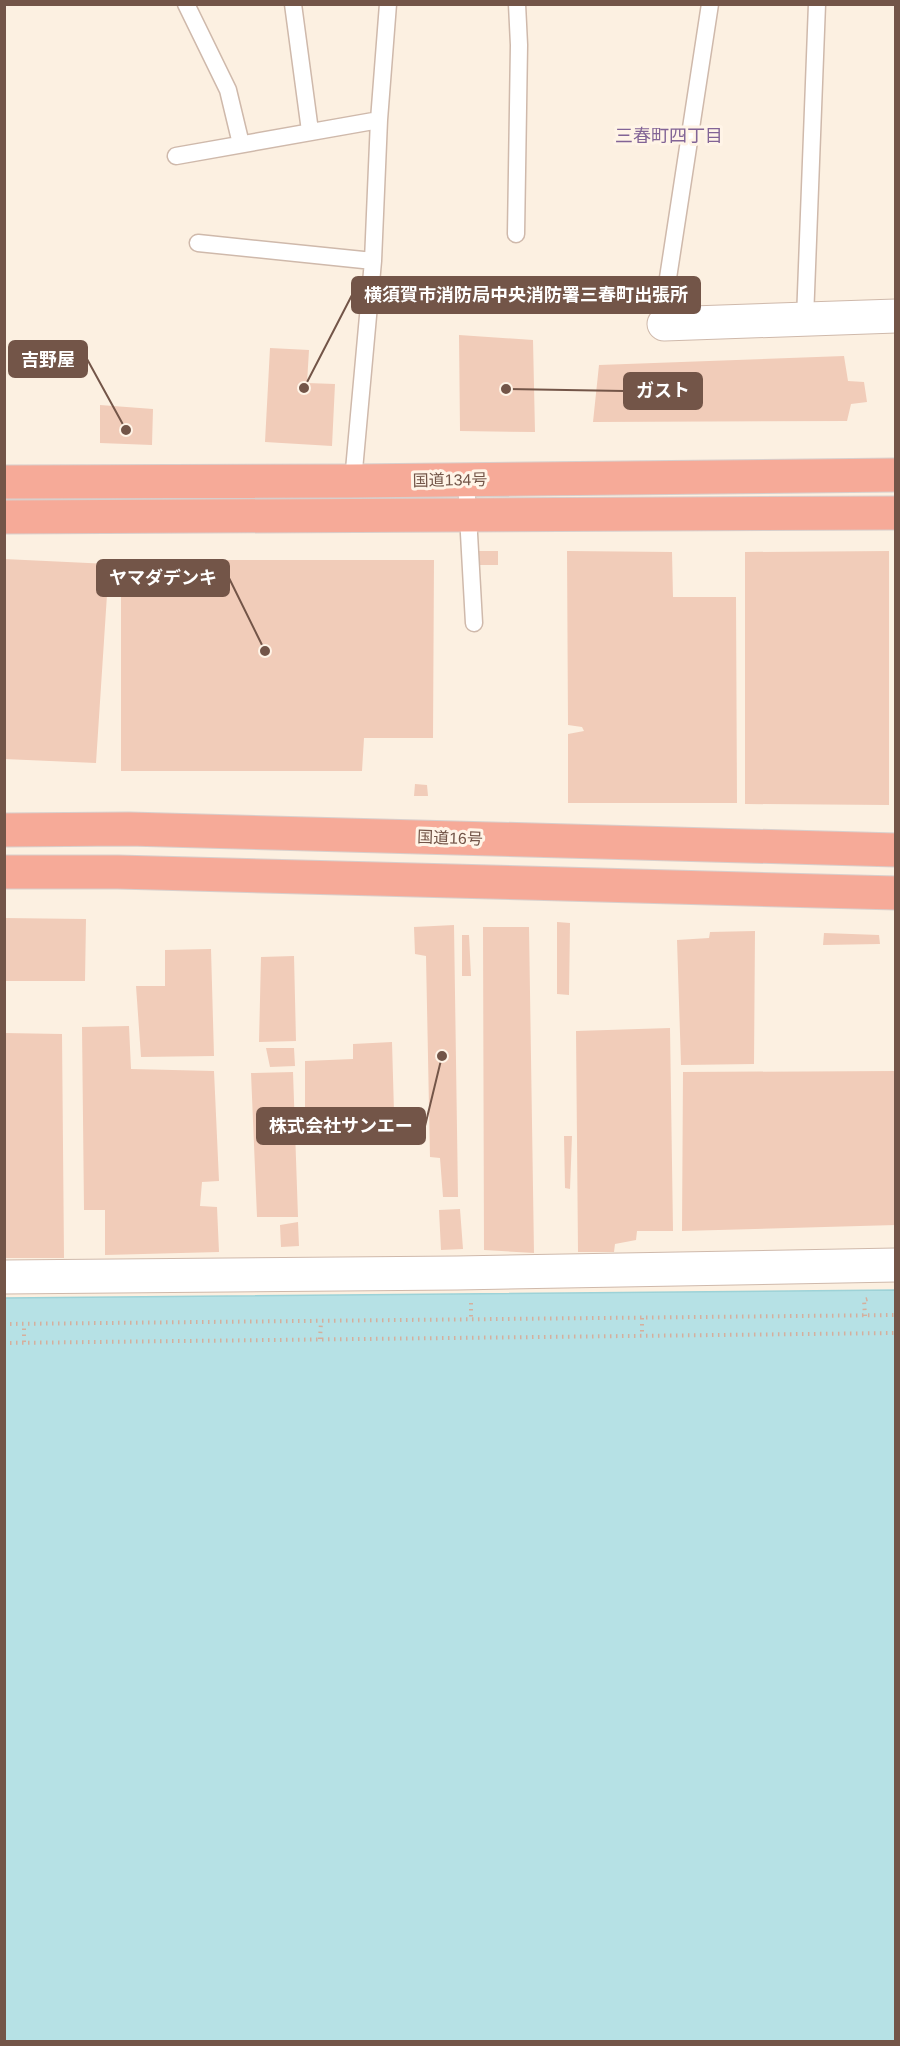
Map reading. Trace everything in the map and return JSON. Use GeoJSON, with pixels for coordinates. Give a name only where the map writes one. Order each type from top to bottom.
{"type":"FeatureCollection","features":[{"type":"Feature","properties":{"kind":"highway","name":"国道134号"},"geometry":{"type":"LineString","coordinates":[[4,482],[353,482],[896,475]]}},
{"type":"Feature","properties":{"kind":"highway"},"geometry":{"type":"LineString","coordinates":[[4,517],[896,513]]}},
{"type":"Feature","properties":{"kind":"highway","name":"国道16号"},"geometry":{"type":"LineString","coordinates":[[4,830],[129,829],[896,850]]}},
{"type":"Feature","properties":{"kind":"highway"},"geometry":{"type":"LineString","coordinates":[[4,872],[117,872],[896,893]]}},
{"type":"Feature","properties":{"kind":"street"},"geometry":{"type":"LineString","coordinates":[[664,324],[896,316]]}},
{"type":"Feature","properties":{"kind":"street"},"geometry":{"type":"LineString","coordinates":[[4,1277],[469,1273],[896,1265]]}},
{"type":"Feature","properties":{"kind":"lane"},"geometry":{"type":"LineString","coordinates":[[186,4],[228,90],[242,144]]}},
{"type":"Feature","properties":{"kind":"lane"},"geometry":{"type":"LineString","coordinates":[[293,4],[310,131]]}},
{"type":"Feature","properties":{"kind":"lane"},"geometry":{"type":"LineString","coordinates":[[353,482],[373,261],[379,120],[388,4]]}},
{"type":"Feature","properties":{"kind":"lane"},"geometry":{"type":"LineString","coordinates":[[516,234],[519,45],[517,4]]}},
{"type":"Feature","properties":{"kind":"lane"},"geometry":{"type":"LineString","coordinates":[[664,324],[668,278],[710,4]]}},
{"type":"Feature","properties":{"kind":"lane"},"geometry":{"type":"LineString","coordinates":[[805,319],[817,4]]}},
{"type":"Feature","properties":{"kind":"lane"},"geometry":{"type":"LineString","coordinates":[[176,156],[379,120]]}},
{"type":"Feature","properties":{"kind":"lane"},"geometry":{"type":"LineString","coordinates":[[198,243],[373,261]]}},
{"type":"Feature","properties":{"kind":"lane"},"geometry":{"type":"LineString","coordinates":[[466,480],[474,623]]}},
{"type":"Feature","properties":{"kind":"path"},"geometry":{"type":"LineString","coordinates":[[865,1316],[864,1299],[875,1299]]}},
{"type":"Feature","properties":{"kind":"path"},"geometry":{"type":"LineString","coordinates":[[471,1302],[471,1320]]}},
{"type":"Feature","properties":{"kind":"path"},"geometry":{"type":"LineString","coordinates":[[4,1324],[896,1315]]}},
{"type":"Feature","properties":{"kind":"path"},"geometry":{"type":"LineString","coordinates":[[642,1318],[642,1336]]}},
{"type":"Feature","properties":{"kind":"path"},"geometry":{"type":"LineString","coordinates":[[320,1339],[321,1322]]}},
{"type":"Feature","properties":{"kind":"path"},"geometry":{"type":"LineString","coordinates":[[24,1324],[24,1342]]}},
{"type":"Feature","properties":{"kind":"path"},"geometry":{"type":"LineString","coordinates":[[4,1343],[896,1333]]}},
{"type":"Feature","properties":{"kind":"water"},"geometry":{"type":"Polygon","coordinates":[[[895,1290],[895,2041],[5,2041],[5,1298],[895,1290]]]}},
{"type":"Feature","properties":{"kind":"building"},"geometry":{"type":"Polygon","coordinates":[[[459,335],[533,340],[535,432],[460,431],[459,335]]]}},
{"type":"Feature","properties":{"kind":"building"},"geometry":{"type":"Polygon","coordinates":[[[270,348],[309,350],[307,383],[335,384],[332,446],[265,442],[270,348]]]}},
{"type":"Feature","properties":{"kind":"building"},"geometry":{"type":"Polygon","coordinates":[[[844,356],[848,381],[864,382],[867,402],[851,404],[847,421],[593,422],[599,365],[844,356]]]}},
{"type":"Feature","properties":{"kind":"building"},"geometry":{"type":"Polygon","coordinates":[[[100,405],[153,409],[152,445],[100,443],[100,405]]]}},
{"type":"Feature","properties":{"kind":"building"},"geometry":{"type":"Polygon","coordinates":[[[477,551],[498,551],[498,565],[476,565],[477,551]]]}},
{"type":"Feature","properties":{"kind":"building"},"geometry":{"type":"Polygon","coordinates":[[[567,551],[672,552],[673,597],[736,597],[737,803],[568,803],[568,734],[584,731],[582,727],[568,725],[567,551]]]}},
{"type":"Feature","properties":{"kind":"building"},"geometry":{"type":"Polygon","coordinates":[[[889,551],[889,805],[745,804],[745,552],[889,551]]]}},
{"type":"Feature","properties":{"kind":"building"},"geometry":{"type":"Polygon","coordinates":[[[4,559],[109,564],[96,763],[4,759],[4,559]]]}},
{"type":"Feature","properties":{"kind":"building"},"geometry":{"type":"Polygon","coordinates":[[[121,560],[434,560],[433,738],[364,738],[362,771],[121,771],[121,560]]]}},
{"type":"Feature","properties":{"kind":"building"},"geometry":{"type":"Polygon","coordinates":[[[415,784],[427,785],[428,796],[414,796],[415,784]]]}},
{"type":"Feature","properties":{"kind":"building"},"geometry":{"type":"Polygon","coordinates":[[[4,918],[86,919],[85,981],[4,981],[4,918]]]}},
{"type":"Feature","properties":{"kind":"building"},"geometry":{"type":"Polygon","coordinates":[[[557,922],[570,923],[569,995],[557,994],[557,922]]]}},
{"type":"Feature","properties":{"kind":"building"},"geometry":{"type":"Polygon","coordinates":[[[454,925],[458,1197],[443,1197],[440,1158],[430,1157],[426,956],[415,954],[414,927],[454,925]]]}},
{"type":"Feature","properties":{"kind":"building"},"geometry":{"type":"Polygon","coordinates":[[[483,927],[529,927],[534,1253],[484,1250],[483,927]]]}},
{"type":"Feature","properties":{"kind":"building"},"geometry":{"type":"Polygon","coordinates":[[[755,931],[754,1064],[681,1065],[677,940],[709,938],[710,932],[755,931]]]}},
{"type":"Feature","properties":{"kind":"building"},"geometry":{"type":"Polygon","coordinates":[[[824,933],[879,935],[880,944],[823,945],[824,933]]]}},
{"type":"Feature","properties":{"kind":"building"},"geometry":{"type":"Polygon","coordinates":[[[462,935],[469,935],[471,976],[462,976],[462,935]]]}},
{"type":"Feature","properties":{"kind":"building"},"geometry":{"type":"Polygon","coordinates":[[[211,949],[214,1056],[141,1057],[136,986],[165,986],[165,950],[211,949]]]}},
{"type":"Feature","properties":{"kind":"building"},"geometry":{"type":"Polygon","coordinates":[[[294,956],[296,1041],[259,1042],[261,957],[294,956]]]}},
{"type":"Feature","properties":{"kind":"building"},"geometry":{"type":"Polygon","coordinates":[[[129,1026],[131,1069],[214,1071],[219,1181],[202,1182],[200,1206],[217,1207],[219,1252],[105,1255],[105,1210],[84,1210],[82,1027],[129,1026]]]}},
{"type":"Feature","properties":{"kind":"building"},"geometry":{"type":"Polygon","coordinates":[[[670,1028],[673,1231],[637,1231],[636,1240],[615,1244],[614,1252],[578,1252],[576,1031],[670,1028]]]}},
{"type":"Feature","properties":{"kind":"building"},"geometry":{"type":"Polygon","coordinates":[[[4,1033],[62,1034],[64,1258],[4,1258],[4,1033]]]}},
{"type":"Feature","properties":{"kind":"building"},"geometry":{"type":"Polygon","coordinates":[[[392,1042],[394,1112],[305,1115],[305,1061],[353,1059],[353,1044],[392,1042]]]}},
{"type":"Feature","properties":{"kind":"building"},"geometry":{"type":"Polygon","coordinates":[[[266,1048],[294,1048],[295,1066],[270,1067],[266,1048]]]}},
{"type":"Feature","properties":{"kind":"building"},"geometry":{"type":"Polygon","coordinates":[[[896,1071],[896,1225],[682,1231],[683,1072],[896,1071]]]}},
{"type":"Feature","properties":{"kind":"building"},"geometry":{"type":"Polygon","coordinates":[[[293,1072],[298,1217],[257,1217],[251,1073],[293,1072]]]}},
{"type":"Feature","properties":{"kind":"building"},"geometry":{"type":"Polygon","coordinates":[[[564,1136],[572,1136],[570,1189],[565,1188],[564,1136]]]}},
{"type":"Feature","properties":{"kind":"building"},"geometry":{"type":"Polygon","coordinates":[[[460,1209],[463,1249],[441,1250],[439,1210],[460,1209]]]}},
{"type":"Feature","properties":{"kind":"building"},"geometry":{"type":"Polygon","coordinates":[[[298,1222],[299,1246],[281,1247],[280,1225],[298,1222]]]}},
{"type":"Feature","properties":{"kind":"place","name":"横須賀市消防局中央消防署三春町出張所"},"geometry":{"type":"Point","coordinates":[304,388]}},
{"type":"Feature","properties":{"kind":"place","name":"ガスト"},"geometry":{"type":"Point","coordinates":[506,389]}},
{"type":"Feature","properties":{"kind":"place","name":"吉野屋"},"geometry":{"type":"Point","coordinates":[126,430]}},
{"type":"Feature","properties":{"kind":"place","name":"ヤマダデンキ"},"geometry":{"type":"Point","coordinates":[265,651]}},
{"type":"Feature","properties":{"kind":"place","name":"株式会社サンエー"},"geometry":{"type":"Point","coordinates":[442,1056]}},
{"type":"Feature","properties":{"kind":"district","name":"三春町四丁目"},"geometry":{"type":"Point","coordinates":[669,136]}}]}
